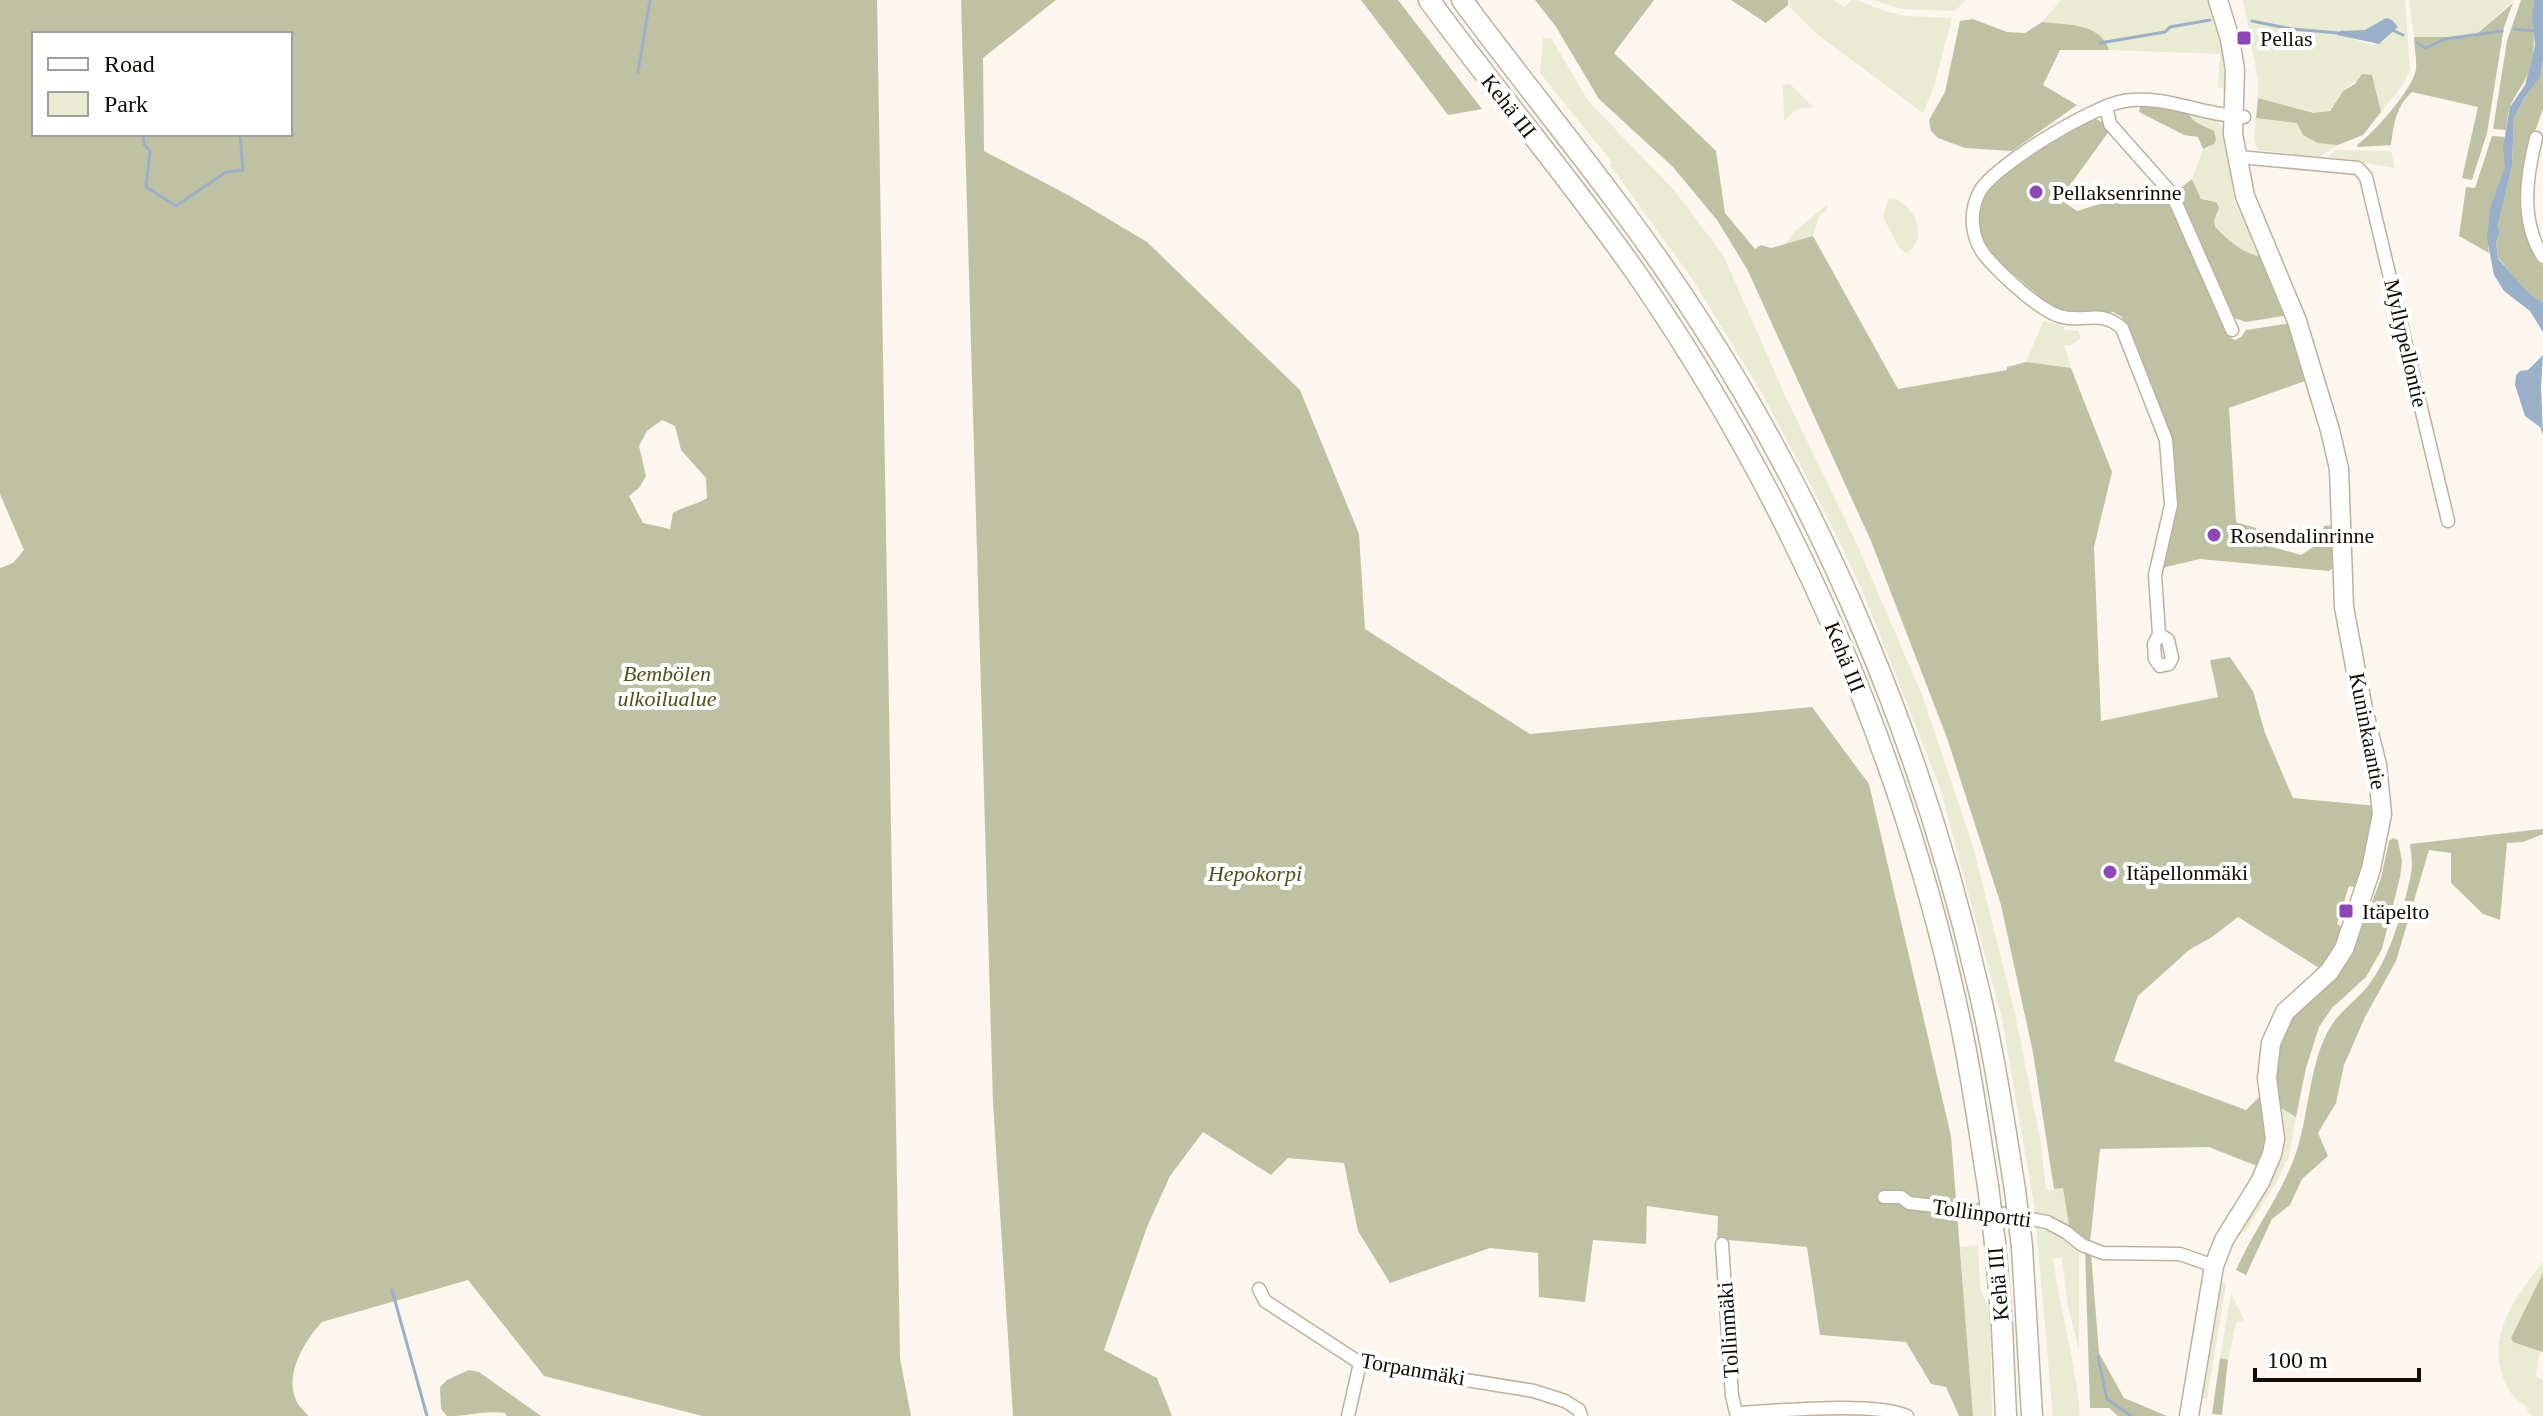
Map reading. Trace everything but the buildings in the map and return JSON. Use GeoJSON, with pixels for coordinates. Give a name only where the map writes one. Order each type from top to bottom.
{"type":"FeatureCollection","features":[{"type":"Feature","properties":{"kind":"highway","name":"Kehä III"},"geometry":{"type":"LineString","coordinates":[[1429,0],[1639,277],[1707,385],[1788,530],[1868,713],[1924,882],[1960,1021],[1995,1243],[2006,1416]]}},
{"type":"Feature","properties":{"kind":"highway","name":"Kehä III"},"geometry":{"type":"LineString","coordinates":[[1462,0],[1627,215],[1694,311],[1754,411],[1845,591],[1893,708],[1935,827],[1978,986],[2000,1094],[2022,1247],[2032,1416]]}},
{"type":"Feature","properties":{"kind":"main road","name":"Kuninkaantie"},"geometry":{"type":"LineString","coordinates":[[2189,1416],[2214,1266],[2224,1240],[2260,1182],[2272,1154],[2275,1139],[2267,1078],[2271,1043],[2285,1012],[2329,972],[2344,949],[2371,869],[2382,814],[2377,765],[2344,607],[2339,469],[2297,321],[2245,196],[2239,157],[2239,117],[2245,93],[2235,70],[2230,39],[2218,0]]}},
{"type":"Feature","properties":{"kind":"street"},"geometry":{"type":"LineString","coordinates":[[2159,634],[2155,573],[2171,505],[2166,440],[2122,328],[2104,317],[2075,319],[2051,313],[1986,258],[1973,228],[1973,209],[1989,180],[2068,126],[2106,106],[2142,100],[2239,117]]}},
{"type":"Feature","properties":{"kind":"street"},"geometry":{"type":"LineString","coordinates":[[2106,106],[2110,124],[2172,194],[2232,330]]}},
{"type":"Feature","properties":{"kind":"street"},"geometry":{"type":"LineString","coordinates":[[2536,138],[2529,169],[2527,204],[2529,227],[2543,257]]}},
{"type":"Feature","properties":{"kind":"street","name":"Myllypellontie"},"geometry":{"type":"LineString","coordinates":[[2239,157],[2358,168],[2366,177],[2448,521]]}},
{"type":"Feature","properties":{"kind":"street","name":"Tollinportti"},"geometry":{"type":"LineString","coordinates":[[1884,1197],[1901,1197],[1909,1203],[2047,1222],[2082,1245],[2103,1253],[2180,1254],[2214,1266]]}},
{"type":"Feature","properties":{"kind":"street","name":"Tollinmäki"},"geometry":{"type":"LineString","coordinates":[[1722,1244],[1732,1396],[1737,1414]]}},
{"type":"Feature","properties":{"kind":"street","name":"Torpanmäki"},"geometry":{"type":"LineString","coordinates":[[1259,1289],[1265,1301],[1360,1363],[1534,1391],[1565,1401],[1579,1410],[1581,1416]]}},
{"type":"Feature","properties":{"kind":"street"},"geometry":{"type":"LineString","coordinates":[[1348,1416],[1360,1363]]}},
{"type":"Feature","properties":{"kind":"street"},"geometry":{"type":"LineString","coordinates":[[1737,1414],[1853,1409],[1896,1411],[1907,1416]]}},
{"type":"Feature","properties":{"kind":"green space","name":"Bembölen ulkoilualue"},"geometry":{"type":"Polygon","coordinates":[[[0,0],[877,0],[900,1358],[911,1416],[703,1416],[544,1376],[468,1280],[322,1322],[303,1348],[294,1369],[293,1390],[298,1404],[308,1416],[0,1416],[0,568],[13,563],[24,550],[0,494],[0,0]],[[662,420],[647,431],[639,446],[646,476],[639,488],[629,496],[643,523],[670,529],[673,513],[707,498],[706,478],[681,450],[675,426],[662,420]]]}},
{"type":"Feature","properties":{"kind":"green space","name":"Hepokorpi"},"geometry":{"type":"Polygon","coordinates":[[[961,0],[1056,0],[983,58],[984,151],[1070,196],[1147,242],[1300,390],[1359,534],[1365,629],[1530,734],[1812,707],[1869,784],[1951,1136],[1973,1416],[1959,1416],[1946,1387],[1931,1384],[1906,1342],[1820,1335],[1807,1247],[1717,1239],[1718,1216],[1647,1206],[1646,1244],[1593,1240],[1585,1302],[1539,1297],[1538,1253],[1490,1248],[1390,1283],[1358,1231],[1344,1163],[1288,1158],[1271,1175],[1203,1132],[1170,1176],[1147,1227],[1104,1350],[1157,1378],[1172,1416],[1013,1416],[993,1103],[961,0]]]}},
{"type":"Feature","properties":{"kind":"green space"},"geometry":{"type":"Polygon","coordinates":[[[1361,0],[1398,0],[1482,109],[1448,115],[1361,0]]]}},
{"type":"Feature","properties":{"kind":"green space"},"geometry":{"type":"Polygon","coordinates":[[[1535,0],[1654,0],[1614,53],[1716,151],[1725,213],[1755,249],[1761,245],[1771,248],[1813,236],[1898,389],[2007,370],[2007,367],[2026,362],[2071,368],[2112,472],[2094,547],[2101,721],[2218,697],[2210,660],[2230,657],[2253,691],[2265,733],[2293,798],[2377,806],[2365,860],[2354,887],[2349,886],[2337,924],[2342,927],[2331,953],[2319,968],[2238,917],[2189,950],[2138,996],[2114,1061],[2246,1110],[2260,1096],[2265,1140],[2262,1168],[2209,1147],[2100,1149],[2090,1243],[2070,1231],[2063,1188],[2054,1189],[2033,1053],[2001,905],[1947,738],[1871,541],[1747,269],[1717,220],[1673,167],[1599,99],[1556,27],[1535,0]]]}},
{"type":"Feature","properties":{"kind":"green space"},"geometry":{"type":"Polygon","coordinates":[[[1731,0],[1788,0],[1788,5],[1766,23],[1731,0]]]}},
{"type":"Feature","properties":{"kind":"green space"},"geometry":{"type":"Polygon","coordinates":[[[1788,0],[1833,0],[1845,7],[1856,0],[1907,16],[1952,18],[1934,86],[1923,113],[1818,35],[1788,5],[1788,0]]]}},
{"type":"Feature","properties":{"kind":"green space"},"geometry":{"type":"Polygon","coordinates":[[[1873,0],[1966,0],[1955,11],[1902,9],[1873,0]]]}},
{"type":"Feature","properties":{"kind":"green space"},"geometry":{"type":"Polygon","coordinates":[[[2061,0],[2214,0],[2230,90],[2218,87],[2220,54],[2109,50],[2105,41],[2090,30],[2042,22],[2061,0]]]}},
{"type":"Feature","properties":{"kind":"green space"},"geometry":{"type":"Polygon","coordinates":[[[2243,0],[2405,0],[2410,70],[2403,85],[2381,112],[2372,75],[2349,85],[2332,107],[2321,114],[2258,98],[2258,79],[2243,0]],[[2380,21],[2365,30],[2337,34],[2372,45],[2383,42],[2393,32],[2380,21]]]}},
{"type":"Feature","properties":{"kind":"green space"},"geometry":{"type":"Polygon","coordinates":[[[2409,0],[2514,0],[2473,37],[2414,37],[2409,0]]]}},
{"type":"Feature","properties":{"kind":"green space"},"geometry":{"type":"Polygon","coordinates":[[[2521,0],[2534,0],[2531,64],[2511,104],[2506,130],[2493,129],[2507,41],[2521,0]]]}},
{"type":"Feature","properties":{"kind":"green space"},"geometry":{"type":"Polygon","coordinates":[[[2513,3],[2504,27],[2487,133],[2472,180],[2462,178],[2478,107],[2412,92],[2399,110],[2391,145],[2358,147],[2392,110],[2414,77],[2414,37],[2473,37],[2513,3]]]}},
{"type":"Feature","properties":{"kind":"green space"},"geometry":{"type":"Polygon","coordinates":[[[1973,19],[2007,32],[2025,33],[2042,22],[2081,27],[2098,34],[2109,50],[2060,50],[2043,85],[2077,105],[2012,151],[1965,148],[1938,138],[1931,131],[1929,120],[1945,92],[1960,21],[1973,19]]]}},
{"type":"Feature","properties":{"kind":"green space"},"geometry":{"type":"Polygon","coordinates":[[[1543,38],[1551,38],[1589,102],[1674,190],[1723,255],[1789,404],[1856,542],[1922,695],[1972,843],[2015,1014],[2041,1144],[2046,1190],[2063,1188],[2070,1231],[2036,1216],[2002,1018],[1940,788],[1863,592],[1763,395],[1691,277],[1610,165],[1612,162],[1540,73],[1543,38]]]}},
{"type":"Feature","properties":{"kind":"green space"},"geometry":{"type":"Polygon","coordinates":[[[2543,60],[2543,109],[2534,134],[2524,182],[2522,221],[2543,266],[2543,302],[2524,289],[2498,258],[2496,242],[2512,166],[2514,118],[2540,78],[2543,60]]]}},
{"type":"Feature","properties":{"kind":"green space"},"geometry":{"type":"Polygon","coordinates":[[[2362,74],[2372,75],[2381,112],[2363,135],[2338,145],[2318,143],[2303,135],[2297,123],[2256,118],[2258,98],[2314,113],[2330,111],[2343,91],[2355,84],[2362,74]]]}},
{"type":"Feature","properties":{"kind":"green space"},"geometry":{"type":"Polygon","coordinates":[[[1790,84],[1813,107],[1797,109],[1784,120],[1783,85],[1790,84]]]}},
{"type":"Feature","properties":{"kind":"green space"},"geometry":{"type":"Polygon","coordinates":[[[2141,104],[2189,112],[2194,121],[2214,131],[2214,144],[2203,149],[2198,137],[2184,135],[2139,112],[2141,104]]]}},
{"type":"Feature","properties":{"kind":"green space"},"geometry":{"type":"Polygon","coordinates":[[[2189,112],[2217,119],[2216,122],[2224,128],[2234,200],[2265,257],[2244,250],[2215,227],[2218,214],[2210,200],[2201,199],[2192,179],[2203,149],[2210,147],[2207,126],[2194,121],[2189,112]]]}},
{"type":"Feature","properties":{"kind":"green space"},"geometry":{"type":"Polygon","coordinates":[[[2092,117],[2110,130],[2060,199],[2077,211],[2119,198],[2169,198],[2231,338],[2241,337],[2246,330],[2291,323],[2308,380],[2229,408],[2236,522],[2256,528],[2258,543],[2301,555],[2318,544],[2324,526],[2335,525],[2335,567],[2329,571],[2200,559],[2162,568],[2176,509],[2172,438],[2137,346],[2122,317],[2113,312],[2069,314],[2053,308],[1984,245],[1977,212],[1982,196],[1994,180],[2092,117]]]}},
{"type":"Feature","properties":{"kind":"green space"},"geometry":{"type":"Polygon","coordinates":[[[2256,118],[2297,123],[2314,140],[2338,145],[2319,157],[2258,150],[2254,140],[2256,118]]]}},
{"type":"Feature","properties":{"kind":"green space"},"geometry":{"type":"Polygon","coordinates":[[[2492,136],[2505,137],[2505,166],[2488,229],[2489,253],[2459,236],[2466,187],[2475,188],[2492,136]]]}},
{"type":"Feature","properties":{"kind":"green space"},"geometry":{"type":"Polygon","coordinates":[[[2335,150],[2391,151],[2395,168],[2328,157],[2335,150]]]}},
{"type":"Feature","properties":{"kind":"green space"},"geometry":{"type":"Polygon","coordinates":[[[2192,179],[2201,199],[2216,202],[2219,208],[2215,227],[2244,250],[2265,257],[2290,315],[2246,322],[2231,317],[2174,193],[2192,179]]]}},
{"type":"Feature","properties":{"kind":"green space"},"geometry":{"type":"Polygon","coordinates":[[[1889,198],[1906,206],[1916,222],[1917,240],[1906,253],[1899,248],[1883,217],[1889,198]]]}},
{"type":"Feature","properties":{"kind":"green space"},"geometry":{"type":"Polygon","coordinates":[[[1828,204],[1826,211],[1820,214],[1813,236],[1785,244],[1795,231],[1828,204]]]}},
{"type":"Feature","properties":{"kind":"green space"},"geometry":{"type":"Polygon","coordinates":[[[2046,321],[2064,326],[2064,330],[2078,331],[2081,338],[2070,346],[2064,345],[2071,368],[2026,362],[2046,321]]]}},
{"type":"Feature","properties":{"kind":"green space"},"geometry":{"type":"Polygon","coordinates":[[[2543,829],[2543,834],[2523,842],[2507,843],[2500,920],[2483,914],[2451,883],[2451,853],[2429,850],[2396,961],[2365,1017],[2344,1065],[2336,1103],[2318,1133],[2328,1156],[2302,1179],[2290,1205],[2272,1219],[2246,1275],[2236,1270],[2295,1156],[2316,1063],[2327,1033],[2367,987],[2389,949],[2411,874],[2410,844],[2543,829]]]}},
{"type":"Feature","properties":{"kind":"green space"},"geometry":{"type":"Polygon","coordinates":[[[2393,838],[2398,840],[2402,861],[2382,949],[2366,977],[2332,1008],[2319,1027],[2306,1068],[2296,1117],[2276,1105],[2272,1071],[2277,1045],[2287,1021],[2365,903],[2371,905],[2389,841],[2393,838]]]}},
{"type":"Feature","properties":{"kind":"green space"},"geometry":{"type":"Polygon","coordinates":[[[2276,1105],[2296,1117],[2289,1156],[2245,1232],[2238,1230],[2249,1210],[2276,1105]]]}},
{"type":"Feature","properties":{"kind":"green space"},"geometry":{"type":"Polygon","coordinates":[[[2036,1225],[2048,1227],[2079,1247],[2079,1351],[2068,1306],[2062,1258],[2053,1258],[2080,1416],[2053,1416],[2036,1225]]]}},
{"type":"Feature","properties":{"kind":"green space"},"geometry":{"type":"Polygon","coordinates":[[[1978,1245],[1980,1288],[1990,1312],[1992,1416],[1973,1416],[1960,1247],[1978,1245]]]}},
{"type":"Feature","properties":{"kind":"green space"},"geometry":{"type":"Polygon","coordinates":[[[2085,1250],[2091,1253],[2099,1353],[2124,1398],[2167,1416],[2118,1416],[2109,1408],[2090,1408],[2085,1250]]]}},
{"type":"Feature","properties":{"kind":"green space"},"geometry":{"type":"Polygon","coordinates":[[[2543,1262],[2543,1346],[2539,1351],[2542,1352],[2539,1353],[2536,1376],[2543,1381],[2543,1416],[2533,1416],[2506,1385],[2499,1358],[2499,1343],[2515,1300],[2543,1262]]]}},
{"type":"Feature","properties":{"kind":"green space"},"geometry":{"type":"Polygon","coordinates":[[[2543,1273],[2543,1352],[2513,1342],[2511,1338],[2543,1273]]]}},
{"type":"Feature","properties":{"kind":"green space"},"geometry":{"type":"Polygon","coordinates":[[[2217,1281],[2226,1284],[2207,1399],[2197,1398],[2217,1281]]]}},
{"type":"Feature","properties":{"kind":"green space"},"geometry":{"type":"Polygon","coordinates":[[[2231,1293],[2244,1320],[2236,1323],[2228,1360],[2220,1358],[2231,1293]]]}},
{"type":"Feature","properties":{"kind":"green space"},"geometry":{"type":"Polygon","coordinates":[[[2220,1358],[2228,1360],[2222,1415],[2212,1414],[2220,1358]]]}},
{"type":"Feature","properties":{"kind":"green space"},"geometry":{"type":"Polygon","coordinates":[[[469,1370],[479,1372],[541,1416],[507,1416],[505,1413],[491,1412],[447,1416],[441,1409],[440,1387],[447,1380],[469,1370]]]}},
{"type":"Feature","properties":{"kind":"water"},"geometry":{"type":"Polygon","coordinates":[[[2534,0],[2543,0],[2543,60],[2540,78],[2514,118],[2512,166],[2496,242],[2498,259],[2524,289],[2543,302],[2543,332],[2530,311],[2504,291],[2494,275],[2487,239],[2490,208],[2505,168],[2503,147],[2510,107],[2525,85],[2535,45],[2534,0]]]}},
{"type":"Feature","properties":{"kind":"water"},"geometry":{"type":"Polygon","coordinates":[[[2386,18],[2398,27],[2379,44],[2337,35],[2340,31],[2365,30],[2386,18]]]}},
{"type":"Feature","properties":{"kind":"water"},"geometry":{"type":"Polygon","coordinates":[[[2543,355],[2543,435],[2540,427],[2525,416],[2515,385],[2516,375],[2528,370],[2543,355]]]}},
{"type":"Feature","properties":{"kind":"waterway"},"geometry":{"type":"LineString","coordinates":[[638,72],[650,0]]}},
{"type":"Feature","properties":{"kind":"waterway"},"geometry":{"type":"LineString","coordinates":[[2100,43],[2165,32],[2170,27],[2210,20]]}},
{"type":"Feature","properties":{"kind":"waterway"},"geometry":{"type":"LineString","coordinates":[[2252,21],[2338,33]]}},
{"type":"Feature","properties":{"kind":"waterway"},"geometry":{"type":"LineString","coordinates":[[2514,29],[2536,31]]}},
{"type":"Feature","properties":{"kind":"waterway"},"geometry":{"type":"LineString","coordinates":[[2392,30],[2403,35]]}},
{"type":"Feature","properties":{"kind":"waterway"},"geometry":{"type":"LineString","coordinates":[[2417,43],[2426,48],[2445,39],[2502,31]]}},
{"type":"Feature","properties":{"kind":"waterway"},"geometry":{"type":"LineString","coordinates":[[143,136],[144,144],[150,151],[146,187],[176,206],[226,172],[243,170],[240,136]]}},
{"type":"Feature","properties":{"kind":"waterway"},"geometry":{"type":"LineString","coordinates":[[392,1290],[427,1416]]}},
{"type":"Feature","properties":{"kind":"waterway"},"geometry":{"type":"LineString","coordinates":[[2098,1357],[2107,1399],[2131,1416]]}},
{"type":"Feature","properties":{"kind":"place","name":"Pellas"},"geometry":{"type":"Point","coordinates":[2244,38]}},
{"type":"Feature","properties":{"kind":"place","name":"Pellaksenrinne"},"geometry":{"type":"Point","coordinates":[2036,192]}},
{"type":"Feature","properties":{"kind":"place","name":"Rosendalinrinne"},"geometry":{"type":"Point","coordinates":[2214,535]}},
{"type":"Feature","properties":{"kind":"place","name":"Itäpellonmäki"},"geometry":{"type":"Point","coordinates":[2110,872]}},
{"type":"Feature","properties":{"kind":"place","name":"Itäpelto"},"geometry":{"type":"Point","coordinates":[2346,911]}}]}
